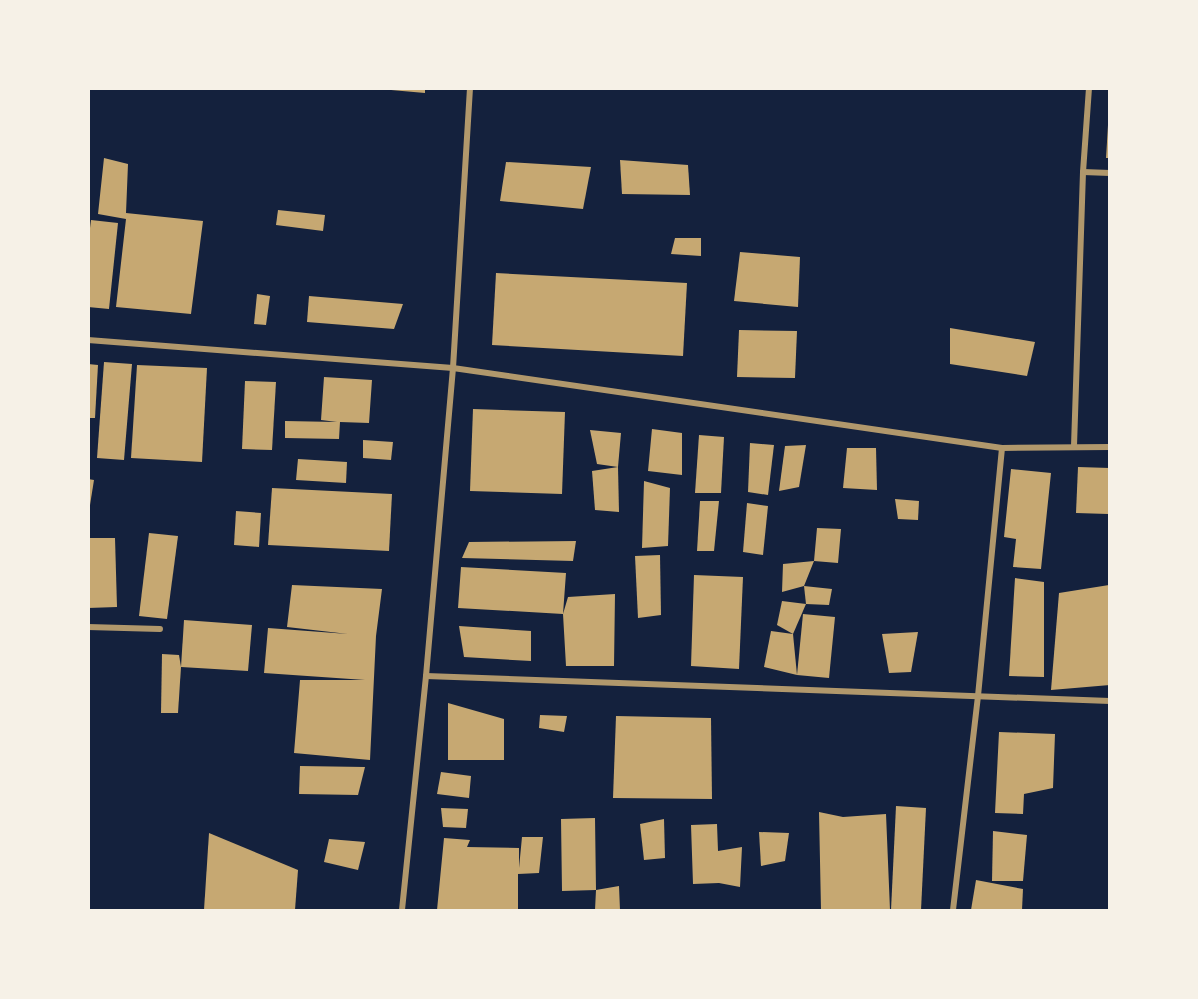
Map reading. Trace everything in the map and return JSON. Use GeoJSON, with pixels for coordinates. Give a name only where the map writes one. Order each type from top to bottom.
{"type":"FeatureCollection","features":[{"type":"Feature","properties":{"kind":"street"},"geometry":{"type":"LineString","coordinates":[[402,910],[426,676],[453,368],[470,88]]}},
{"type":"Feature","properties":{"kind":"street"},"geometry":{"type":"LineString","coordinates":[[1074,446],[1083,172],[1089,88]]}},
{"type":"Feature","properties":{"kind":"street"},"geometry":{"type":"LineString","coordinates":[[1083,172],[1110,173]]}},
{"type":"Feature","properties":{"kind":"street"},"geometry":{"type":"LineString","coordinates":[[88,340],[453,368],[1002,447],[1110,447]]}},
{"type":"Feature","properties":{"kind":"street"},"geometry":{"type":"LineString","coordinates":[[953,910],[978,696],[1002,447]]}},
{"type":"Feature","properties":{"kind":"street"},"geometry":{"type":"LineString","coordinates":[[88,627],[160,629]]}},
{"type":"Feature","properties":{"kind":"street"},"geometry":{"type":"LineString","coordinates":[[426,676],[1110,701]]}},
{"type":"Feature","properties":{"kind":"building"},"geometry":{"type":"Polygon","coordinates":[[[391,88],[425,88],[425,93],[391,90],[391,88]]]}},
{"type":"Feature","properties":{"kind":"building"},"geometry":{"type":"Polygon","coordinates":[[[1108,125],[1110,125],[1110,158],[1106,158],[1108,125]]]}},
{"type":"Feature","properties":{"kind":"building"},"geometry":{"type":"Polygon","coordinates":[[[104,158],[128,164],[126,213],[203,221],[191,314],[116,307],[126,219],[98,214],[104,158]]]}},
{"type":"Feature","properties":{"kind":"building"},"geometry":{"type":"Polygon","coordinates":[[[620,160],[688,165],[690,195],[622,194],[620,160]]]}},
{"type":"Feature","properties":{"kind":"building"},"geometry":{"type":"Polygon","coordinates":[[[506,162],[591,167],[583,209],[500,201],[506,162]]]}},
{"type":"Feature","properties":{"kind":"building"},"geometry":{"type":"Polygon","coordinates":[[[278,210],[325,215],[323,231],[276,225],[278,210]]]}},
{"type":"Feature","properties":{"kind":"building"},"geometry":{"type":"Polygon","coordinates":[[[91,220],[118,223],[109,309],[88,307],[88,244],[91,220]]]}},
{"type":"Feature","properties":{"kind":"building"},"geometry":{"type":"Polygon","coordinates":[[[675,238],[701,238],[701,256],[671,254],[675,238]]]}},
{"type":"Feature","properties":{"kind":"building"},"geometry":{"type":"Polygon","coordinates":[[[740,252],[800,257],[798,307],[734,301],[740,252]]]}},
{"type":"Feature","properties":{"kind":"building"},"geometry":{"type":"Polygon","coordinates":[[[496,273],[687,283],[683,356],[492,345],[496,273]]]}},
{"type":"Feature","properties":{"kind":"building"},"geometry":{"type":"Polygon","coordinates":[[[257,294],[270,296],[266,325],[254,324],[257,294]]]}},
{"type":"Feature","properties":{"kind":"building"},"geometry":{"type":"Polygon","coordinates":[[[309,296],[403,304],[394,329],[307,322],[309,296]]]}},
{"type":"Feature","properties":{"kind":"building"},"geometry":{"type":"Polygon","coordinates":[[[950,328],[1035,342],[1027,376],[950,364],[950,328]]]}},
{"type":"Feature","properties":{"kind":"building"},"geometry":{"type":"Polygon","coordinates":[[[739,330],[797,331],[795,378],[737,377],[739,330]]]}},
{"type":"Feature","properties":{"kind":"building"},"geometry":{"type":"Polygon","coordinates":[[[104,362],[132,364],[124,460],[97,458],[104,362]]]}},
{"type":"Feature","properties":{"kind":"building"},"geometry":{"type":"Polygon","coordinates":[[[88,364],[98,365],[95,418],[88,418],[88,364]]]}},
{"type":"Feature","properties":{"kind":"building"},"geometry":{"type":"Polygon","coordinates":[[[137,365],[207,368],[202,462],[131,458],[137,365]]]}},
{"type":"Feature","properties":{"kind":"building"},"geometry":{"type":"Polygon","coordinates":[[[324,377],[372,380],[369,423],[340,422],[339,439],[285,438],[285,421],[337,422],[321,420],[324,377]]]}},
{"type":"Feature","properties":{"kind":"building"},"geometry":{"type":"Polygon","coordinates":[[[245,381],[276,382],[272,450],[242,449],[245,381]]]}},
{"type":"Feature","properties":{"kind":"building"},"geometry":{"type":"Polygon","coordinates":[[[473,409],[565,412],[562,494],[470,491],[473,409]]]}},
{"type":"Feature","properties":{"kind":"building"},"geometry":{"type":"Polygon","coordinates":[[[652,429],[682,433],[682,475],[648,471],[652,429]]]}},
{"type":"Feature","properties":{"kind":"building"},"geometry":{"type":"Polygon","coordinates":[[[590,430],[621,433],[618,467],[597,464],[590,430]]]}},
{"type":"Feature","properties":{"kind":"building"},"geometry":{"type":"Polygon","coordinates":[[[699,435],[724,437],[721,493],[695,493],[699,435]]]}},
{"type":"Feature","properties":{"kind":"building"},"geometry":{"type":"Polygon","coordinates":[[[363,440],[393,442],[391,460],[363,458],[363,440]]]}},
{"type":"Feature","properties":{"kind":"building"},"geometry":{"type":"Polygon","coordinates":[[[750,443],[774,445],[768,495],[748,492],[750,443]]]}},
{"type":"Feature","properties":{"kind":"building"},"geometry":{"type":"Polygon","coordinates":[[[806,445],[799,487],[779,491],[785,446],[806,445]]]}},
{"type":"Feature","properties":{"kind":"building"},"geometry":{"type":"Polygon","coordinates":[[[847,448],[876,448],[877,490],[843,488],[847,448]]]}},
{"type":"Feature","properties":{"kind":"building"},"geometry":{"type":"Polygon","coordinates":[[[298,459],[347,462],[346,483],[296,480],[298,459]]]}},
{"type":"Feature","properties":{"kind":"building"},"geometry":{"type":"Polygon","coordinates":[[[618,467],[619,512],[595,510],[592,471],[618,467]]]}},
{"type":"Feature","properties":{"kind":"building"},"geometry":{"type":"Polygon","coordinates":[[[1078,467],[1110,468],[1108,514],[1076,513],[1078,467]]]}},
{"type":"Feature","properties":{"kind":"building"},"geometry":{"type":"Polygon","coordinates":[[[1011,469],[1051,473],[1041,569],[1013,567],[1016,539],[1004,537],[1011,469]]]}},
{"type":"Feature","properties":{"kind":"building"},"geometry":{"type":"Polygon","coordinates":[[[88,479],[94,480],[90,505],[88,505],[88,479]]]}},
{"type":"Feature","properties":{"kind":"building"},"geometry":{"type":"Polygon","coordinates":[[[644,481],[670,488],[668,546],[642,548],[644,481]]]}},
{"type":"Feature","properties":{"kind":"building"},"geometry":{"type":"Polygon","coordinates":[[[272,488],[392,494],[389,551],[268,545],[272,488]]]}},
{"type":"Feature","properties":{"kind":"building"},"geometry":{"type":"Polygon","coordinates":[[[895,499],[919,501],[918,520],[898,519],[895,499]]]}},
{"type":"Feature","properties":{"kind":"building"},"geometry":{"type":"Polygon","coordinates":[[[700,501],[719,501],[714,551],[697,551],[700,501]]]}},
{"type":"Feature","properties":{"kind":"building"},"geometry":{"type":"Polygon","coordinates":[[[747,503],[768,506],[763,555],[743,552],[747,503]]]}},
{"type":"Feature","properties":{"kind":"building"},"geometry":{"type":"Polygon","coordinates":[[[236,511],[261,513],[259,547],[234,545],[236,511]]]}},
{"type":"Feature","properties":{"kind":"building"},"geometry":{"type":"Polygon","coordinates":[[[817,528],[841,529],[838,563],[814,561],[817,528]]]}},
{"type":"Feature","properties":{"kind":"building"},"geometry":{"type":"Polygon","coordinates":[[[149,533],[178,536],[167,619],[139,616],[149,533]]]}},
{"type":"Feature","properties":{"kind":"building"},"geometry":{"type":"Polygon","coordinates":[[[88,538],[115,538],[117,607],[88,608],[88,538]]]}},
{"type":"Feature","properties":{"kind":"building"},"geometry":{"type":"Polygon","coordinates":[[[576,541],[573,561],[462,558],[469,542],[576,541]]]}},
{"type":"Feature","properties":{"kind":"building"},"geometry":{"type":"Polygon","coordinates":[[[660,555],[661,615],[638,618],[635,556],[660,555]]]}},
{"type":"Feature","properties":{"kind":"building"},"geometry":{"type":"Polygon","coordinates":[[[814,561],[804,586],[782,592],[783,564],[814,561]]]}},
{"type":"Feature","properties":{"kind":"building"},"geometry":{"type":"Polygon","coordinates":[[[461,567],[566,573],[563,614],[458,608],[461,567]]]}},
{"type":"Feature","properties":{"kind":"building"},"geometry":{"type":"Polygon","coordinates":[[[694,575],[743,577],[739,669],[691,666],[694,575]]]}},
{"type":"Feature","properties":{"kind":"building"},"geometry":{"type":"Polygon","coordinates":[[[1015,578],[1044,582],[1044,677],[1009,676],[1015,578]]]}},
{"type":"Feature","properties":{"kind":"building"},"geometry":{"type":"Polygon","coordinates":[[[292,585],[382,589],[376,636],[370,760],[294,753],[300,680],[365,680],[264,673],[268,628],[348,634],[287,627],[292,585]]]}},
{"type":"Feature","properties":{"kind":"building"},"geometry":{"type":"Polygon","coordinates":[[[1109,585],[1110,685],[1051,690],[1059,593],[1109,585]]]}},
{"type":"Feature","properties":{"kind":"building"},"geometry":{"type":"Polygon","coordinates":[[[804,586],[832,589],[829,605],[806,604],[804,586]]]}},
{"type":"Feature","properties":{"kind":"building"},"geometry":{"type":"Polygon","coordinates":[[[615,594],[614,666],[566,666],[563,614],[568,597],[615,594]]]}},
{"type":"Feature","properties":{"kind":"building"},"geometry":{"type":"Polygon","coordinates":[[[782,601],[806,604],[793,634],[777,625],[782,601]]]}},
{"type":"Feature","properties":{"kind":"building"},"geometry":{"type":"Polygon","coordinates":[[[803,614],[835,617],[829,678],[797,675],[803,614]]]}},
{"type":"Feature","properties":{"kind":"building"},"geometry":{"type":"Polygon","coordinates":[[[184,620],[252,625],[248,671],[181,667],[184,620]]]}},
{"type":"Feature","properties":{"kind":"building"},"geometry":{"type":"Polygon","coordinates":[[[459,626],[531,631],[531,661],[464,657],[459,626]]]}},
{"type":"Feature","properties":{"kind":"building"},"geometry":{"type":"Polygon","coordinates":[[[771,631],[793,634],[797,675],[764,667],[771,631]]]}},
{"type":"Feature","properties":{"kind":"building"},"geometry":{"type":"Polygon","coordinates":[[[918,632],[911,672],[889,673],[882,634],[918,632]]]}},
{"type":"Feature","properties":{"kind":"building"},"geometry":{"type":"Polygon","coordinates":[[[162,654],[179,655],[181,667],[178,713],[161,713],[162,654]]]}},
{"type":"Feature","properties":{"kind":"building"},"geometry":{"type":"Polygon","coordinates":[[[448,703],[504,719],[504,760],[448,760],[448,703]]]}},
{"type":"Feature","properties":{"kind":"building"},"geometry":{"type":"Polygon","coordinates":[[[540,715],[567,716],[564,732],[539,728],[540,715]]]}},
{"type":"Feature","properties":{"kind":"building"},"geometry":{"type":"Polygon","coordinates":[[[616,716],[711,718],[712,799],[613,798],[616,716]]]}},
{"type":"Feature","properties":{"kind":"building"},"geometry":{"type":"Polygon","coordinates":[[[999,732],[1055,734],[1053,788],[1024,794],[1023,814],[995,813],[999,732]]]}},
{"type":"Feature","properties":{"kind":"building"},"geometry":{"type":"Polygon","coordinates":[[[300,766],[365,767],[358,795],[299,794],[300,766]]]}},
{"type":"Feature","properties":{"kind":"building"},"geometry":{"type":"Polygon","coordinates":[[[441,772],[471,776],[469,798],[437,794],[441,772]]]}},
{"type":"Feature","properties":{"kind":"building"},"geometry":{"type":"Polygon","coordinates":[[[896,806],[926,808],[921,910],[891,910],[896,806]]]}},
{"type":"Feature","properties":{"kind":"building"},"geometry":{"type":"Polygon","coordinates":[[[441,808],[468,809],[466,828],[443,827],[441,808]]]}},
{"type":"Feature","properties":{"kind":"building"},"geometry":{"type":"Polygon","coordinates":[[[819,812],[843,817],[886,814],[890,910],[821,910],[819,812]]]}},
{"type":"Feature","properties":{"kind":"building"},"geometry":{"type":"Polygon","coordinates":[[[595,818],[596,890],[562,891],[561,819],[595,818]]]}},
{"type":"Feature","properties":{"kind":"building"},"geometry":{"type":"Polygon","coordinates":[[[664,819],[665,858],[644,860],[640,824],[664,819]]]}},
{"type":"Feature","properties":{"kind":"building"},"geometry":{"type":"Polygon","coordinates":[[[717,824],[718,851],[742,847],[740,887],[719,883],[693,884],[691,825],[717,824]]]}},
{"type":"Feature","properties":{"kind":"building"},"geometry":{"type":"Polygon","coordinates":[[[993,831],[1027,835],[1023,881],[992,881],[993,831]]]}},
{"type":"Feature","properties":{"kind":"building"},"geometry":{"type":"Polygon","coordinates":[[[759,832],[789,833],[785,861],[761,866],[759,832]]]}},
{"type":"Feature","properties":{"kind":"building"},"geometry":{"type":"Polygon","coordinates":[[[209,833],[298,870],[295,910],[204,910],[209,833]]]}},
{"type":"Feature","properties":{"kind":"building"},"geometry":{"type":"Polygon","coordinates":[[[522,837],[543,837],[539,873],[518,874],[518,910],[437,910],[444,838],[470,840],[467,847],[519,848],[519,868],[522,837]]]}},
{"type":"Feature","properties":{"kind":"building"},"geometry":{"type":"Polygon","coordinates":[[[329,839],[365,842],[358,870],[324,862],[329,839]]]}},
{"type":"Feature","properties":{"kind":"building"},"geometry":{"type":"Polygon","coordinates":[[[976,880],[1023,889],[1022,910],[971,910],[976,880]]]}},
{"type":"Feature","properties":{"kind":"building"},"geometry":{"type":"Polygon","coordinates":[[[619,886],[620,910],[595,910],[596,890],[619,886]]]}}]}
